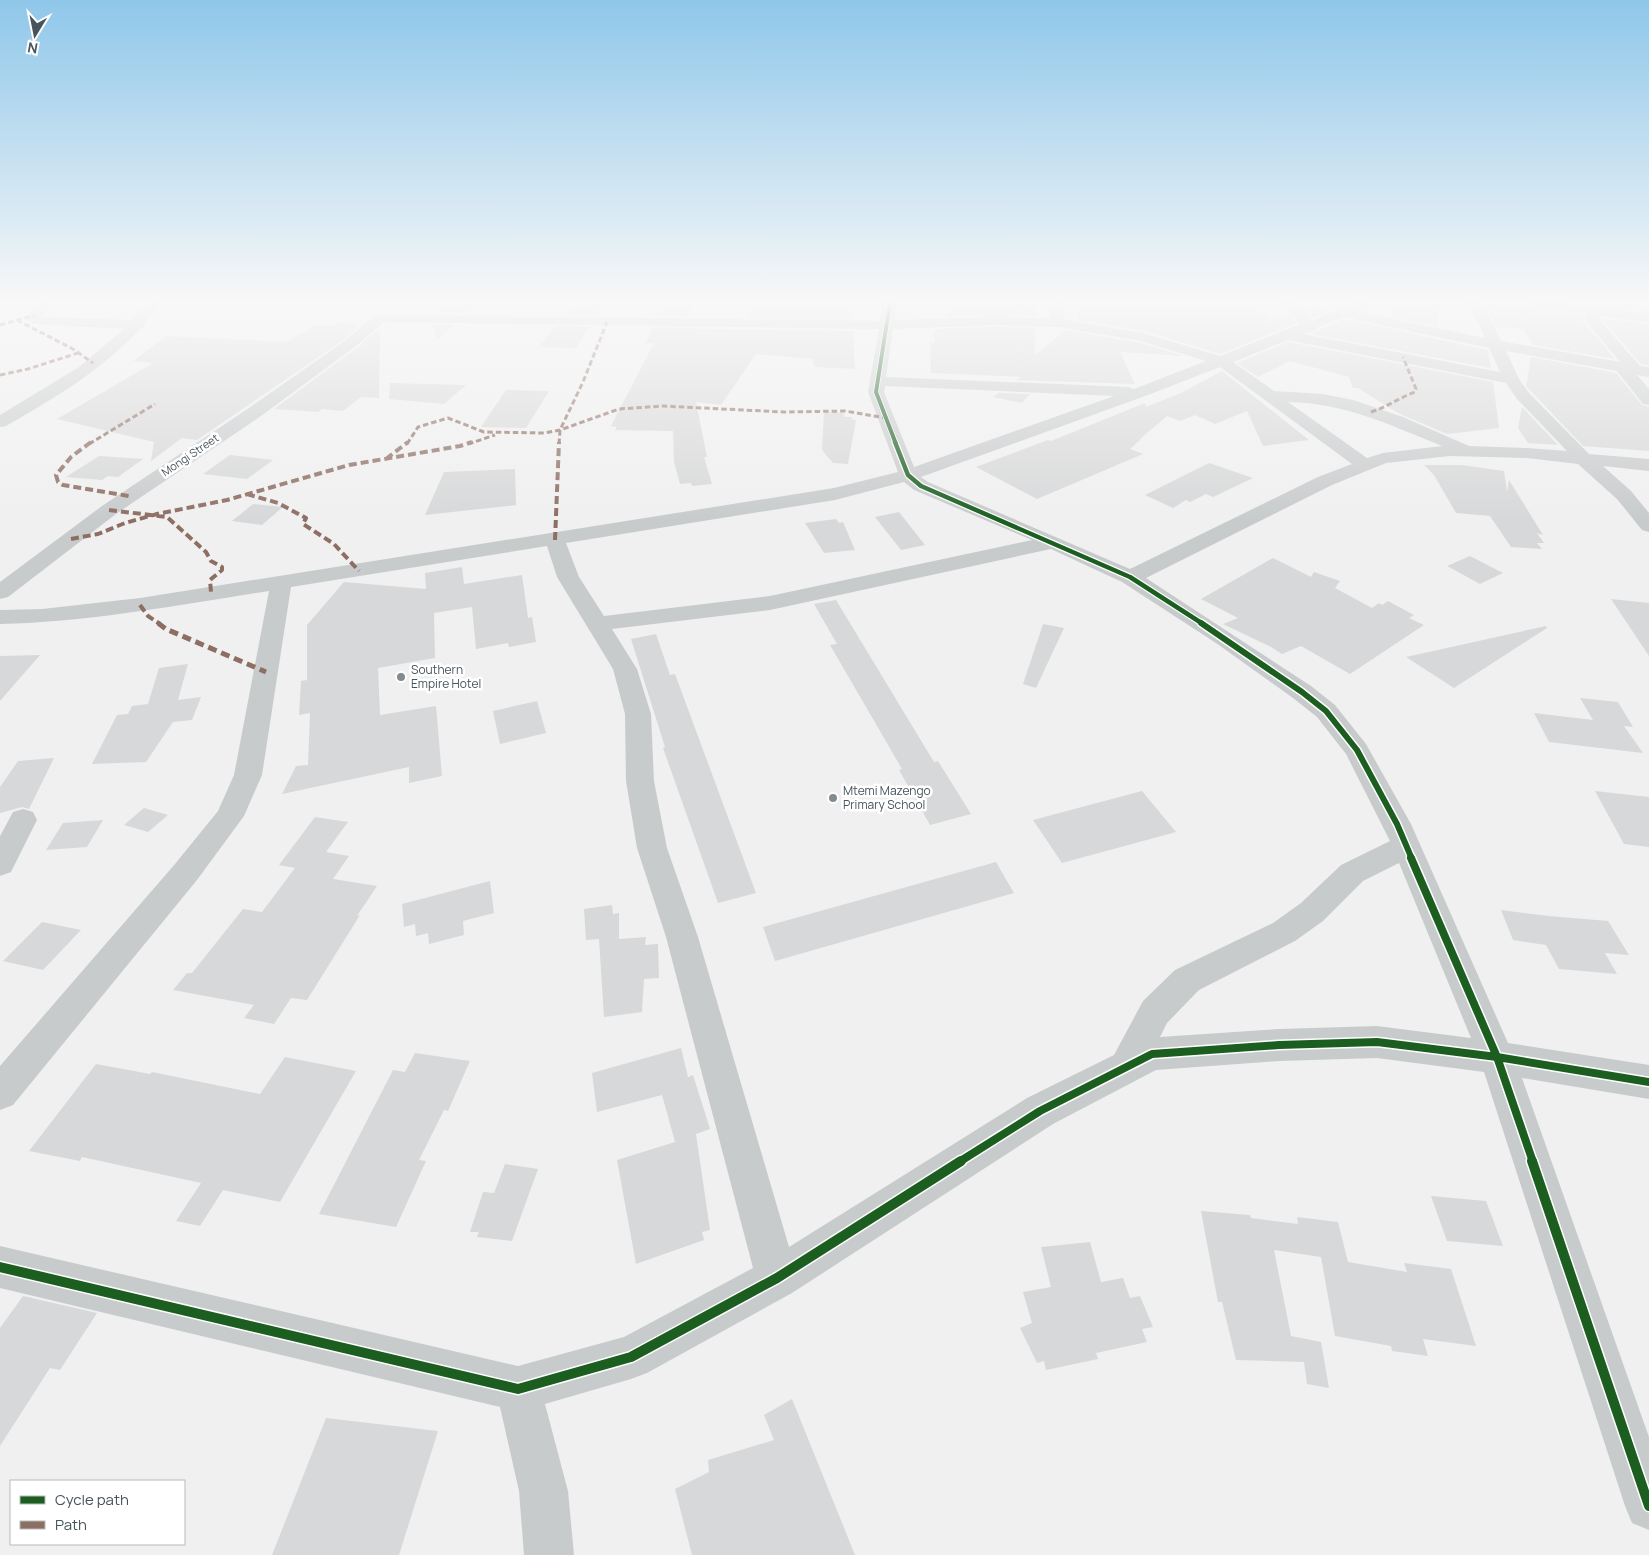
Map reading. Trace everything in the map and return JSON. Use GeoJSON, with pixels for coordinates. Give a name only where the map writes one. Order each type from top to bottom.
{"type":"FeatureCollection","features":[{"type":"Feature","properties":{"kind":"street"},"geometry":{"type":"LineString","coordinates":[[0,422],[54,392],[77,376]]}},
{"type":"Feature","properties":{"kind":"street","name":"Mongi Street"},"geometry":{"type":"LineString","coordinates":[[0,592],[109,510],[306,376]]}},
{"type":"Feature","properties":{"kind":"street"},"geometry":{"type":"LineString","coordinates":[[878,376],[876,392],[908,475],[927,489],[1130,577],[1224,638],[1302,692],[1326,711],[1357,750],[1397,824],[1497,1057],[1649,1506]]}},
{"type":"Feature","properties":{"kind":"street"},"geometry":{"type":"LineString","coordinates":[[0,617],[77,613],[282,583],[835,494],[908,475],[1184,376]]}},
{"type":"Feature","properties":{"kind":"street"},"geometry":{"type":"LineString","coordinates":[[1242,376],[1365,465]]}},
{"type":"Feature","properties":{"kind":"street"},"geometry":{"type":"LineString","coordinates":[[1493,376],[1511,379]]}},
{"type":"Feature","properties":{"kind":"street"},"geometry":{"type":"LineString","coordinates":[[1510,376],[1523,396],[1584,458],[1624,495],[1649,526]]}},
{"type":"Feature","properties":{"kind":"street"},"geometry":{"type":"LineString","coordinates":[[1638,376],[1649,400]]}},
{"type":"Feature","properties":{"kind":"street"},"geometry":{"type":"LineString","coordinates":[[877,381],[1142,392]]}},
{"type":"Feature","properties":{"kind":"street"},"geometry":{"type":"LineString","coordinates":[[1269,396],[1317,398],[1342,403],[1371,412],[1469,451]]}},
{"type":"Feature","properties":{"kind":"street"},"geometry":{"type":"LineString","coordinates":[[1130,577],[1325,481],[1382,458],[1450,451],[1469,451],[1527,453],[1649,465]]}},
{"type":"Feature","properties":{"kind":"street"},"geometry":{"type":"LineString","coordinates":[[555,540],[568,576],[625,669],[638,714],[640,781],[652,848],[682,937],[777,1278]]}},
{"type":"Feature","properties":{"kind":"street"},"geometry":{"type":"LineString","coordinates":[[598,624],[770,603],[1053,542]]}},
{"type":"Feature","properties":{"kind":"street"},"geometry":{"type":"LineString","coordinates":[[0,1093],[186,872],[230,816],[248,775],[282,583]]}},
{"type":"Feature","properties":{"kind":"street"},"geometry":{"type":"LineString","coordinates":[[0,864],[22,820]]}},
{"type":"Feature","properties":{"kind":"street"},"geometry":{"type":"LineString","coordinates":[[1127,1066],[1155,1012],[1187,980],[1284,932],[1312,912],[1352,874],[1406,846]]}},
{"type":"Feature","properties":{"kind":"street"},"geometry":{"type":"LineString","coordinates":[[0,1267],[518,1388],[631,1357],[777,1278],[1040,1111],[1152,1054],[1279,1045],[1376,1042],[1497,1057],[1649,1082]]}},
{"type":"Feature","properties":{"kind":"street"},"geometry":{"type":"LineString","coordinates":[[518,1388],[538,1462],[549,1540],[549,1555]]}},
{"type":"Feature","properties":{"kind":"building"},"geometry":{"type":"Polygon","coordinates":[[[131,376],[291,376],[197,440],[182,438],[151,461],[154,442],[57,419],[131,376]]]}},
{"type":"Feature","properties":{"kind":"building"},"geometry":{"type":"Polygon","coordinates":[[[319,376],[379,376],[379,398],[361,397],[343,411],[322,409],[318,412],[274,409],[319,376]]]}},
{"type":"Feature","properties":{"kind":"building"},"geometry":{"type":"Polygon","coordinates":[[[637,376],[741,376],[721,405],[696,402],[707,457],[704,457],[712,484],[692,486],[691,483],[680,484],[674,462],[673,431],[615,430],[617,427],[611,426],[637,376]]]}},
{"type":"Feature","properties":{"kind":"building"},"geometry":{"type":"Polygon","coordinates":[[[989,376],[1131,376],[1135,384],[1016,380],[1021,377],[989,376]]]}},
{"type":"Feature","properties":{"kind":"building"},"geometry":{"type":"Polygon","coordinates":[[[1213,376],[1228,376],[1309,440],[1263,446],[1247,411],[1215,424],[1195,415],[1180,421],[1167,416],[1130,449],[1143,454],[1037,499],[976,467],[1048,440],[1051,441],[1145,403],[1146,407],[1181,393],[1213,376]]]}},
{"type":"Feature","properties":{"kind":"building"},"geometry":{"type":"Polygon","coordinates":[[[1344,376],[1460,376],[1493,382],[1499,428],[1447,434],[1398,413],[1358,388],[1353,388],[1349,377],[1344,376]]]}},
{"type":"Feature","properties":{"kind":"building"},"geometry":{"type":"Polygon","coordinates":[[[1528,376],[1618,376],[1642,405],[1649,407],[1649,451],[1583,446],[1526,386],[1528,376]]]}},
{"type":"Feature","properties":{"kind":"building"},"geometry":{"type":"Polygon","coordinates":[[[390,383],[466,385],[444,404],[389,399],[390,383]]]}},
{"type":"Feature","properties":{"kind":"building"},"geometry":{"type":"Polygon","coordinates":[[[506,390],[549,391],[526,428],[481,427],[506,390]]]}},
{"type":"Feature","properties":{"kind":"building"},"geometry":{"type":"Polygon","coordinates":[[[999,393],[1030,394],[1022,403],[993,397],[999,393]]]}},
{"type":"Feature","properties":{"kind":"building"},"geometry":{"type":"Polygon","coordinates":[[[1522,407],[1558,445],[1528,443],[1518,428],[1522,407]]]}},
{"type":"Feature","properties":{"kind":"building"},"geometry":{"type":"Polygon","coordinates":[[[824,412],[844,413],[844,417],[852,417],[852,420],[856,420],[848,464],[833,463],[822,450],[824,412]]]}},
{"type":"Feature","properties":{"kind":"building"},"geometry":{"type":"Polygon","coordinates":[[[230,455],[273,460],[247,479],[203,474],[230,455]]]}},
{"type":"Feature","properties":{"kind":"building"},"geometry":{"type":"Polygon","coordinates":[[[99,456],[143,459],[118,477],[108,476],[102,480],[66,477],[99,456]]]}},
{"type":"Feature","properties":{"kind":"building"},"geometry":{"type":"Polygon","coordinates":[[[1209,463],[1253,478],[1213,497],[1206,494],[1190,502],[1186,500],[1173,508],[1145,495],[1209,463]]]}},
{"type":"Feature","properties":{"kind":"building"},"geometry":{"type":"Polygon","coordinates":[[[1424,465],[1462,465],[1504,471],[1507,492],[1509,480],[1543,535],[1537,533],[1544,543],[1537,543],[1542,549],[1511,547],[1490,516],[1456,513],[1434,475],[1424,465]]]}},
{"type":"Feature","properties":{"kind":"building"},"geometry":{"type":"Polygon","coordinates":[[[515,469],[516,505],[425,515],[444,472],[515,469]]]}},
{"type":"Feature","properties":{"kind":"building"},"geometry":{"type":"Polygon","coordinates":[[[253,504],[283,507],[262,525],[232,521],[253,504]]]}},
{"type":"Feature","properties":{"kind":"building"},"geometry":{"type":"Polygon","coordinates":[[[899,512],[925,545],[901,550],[875,517],[899,512]]]}},
{"type":"Feature","properties":{"kind":"building"},"geometry":{"type":"Polygon","coordinates":[[[836,519],[839,523],[843,522],[855,550],[824,553],[805,523],[836,519]]]}},
{"type":"Feature","properties":{"kind":"building"},"geometry":{"type":"Polygon","coordinates":[[[1470,556],[1503,573],[1480,584],[1447,566],[1470,556]]]}},
{"type":"Feature","properties":{"kind":"building"},"geometry":{"type":"Polygon","coordinates":[[[1273,558],[1311,577],[1314,572],[1340,581],[1335,588],[1372,608],[1379,603],[1382,605],[1388,601],[1414,615],[1409,618],[1424,625],[1350,674],[1301,646],[1282,654],[1223,624],[1238,618],[1201,599],[1273,558]]]}},
{"type":"Feature","properties":{"kind":"building"},"geometry":{"type":"Polygon","coordinates":[[[462,567],[464,584],[522,575],[528,618],[532,617],[536,642],[509,647],[508,643],[476,649],[472,607],[434,613],[435,658],[378,668],[380,715],[436,706],[442,776],[409,783],[409,767],[282,794],[296,766],[308,765],[310,713],[299,715],[301,681],[307,680],[307,625],[344,582],[426,589],[425,573],[462,567]]]}},
{"type":"Feature","properties":{"kind":"building"},"geometry":{"type":"Polygon","coordinates":[[[1611,599],[1649,603],[1649,656],[1611,599]]]}},
{"type":"Feature","properties":{"kind":"building"},"geometry":{"type":"Polygon","coordinates":[[[836,600],[934,762],[938,761],[971,814],[930,825],[899,770],[902,769],[830,645],[837,644],[814,604],[836,600]]]}},
{"type":"Feature","properties":{"kind":"building"},"geometry":{"type":"Polygon","coordinates":[[[1043,624],[1064,628],[1036,688],[1023,684],[1043,624]]]}},
{"type":"Feature","properties":{"kind":"building"},"geometry":{"type":"Polygon","coordinates":[[[1546,626],[1547,628],[1454,688],[1406,657],[1546,626]]]}},
{"type":"Feature","properties":{"kind":"building"},"geometry":{"type":"Polygon","coordinates":[[[656,634],[670,675],[675,674],[756,893],[718,903],[663,748],[665,747],[631,639],[656,634]]]}},
{"type":"Feature","properties":{"kind":"building"},"geometry":{"type":"Polygon","coordinates":[[[40,655],[0,701],[0,656],[40,655]]]}},
{"type":"Feature","properties":{"kind":"building"},"geometry":{"type":"Polygon","coordinates":[[[188,664],[178,700],[201,697],[192,720],[173,722],[146,762],[92,764],[117,715],[128,714],[132,706],[148,704],[159,668],[188,664]]]}},
{"type":"Feature","properties":{"kind":"building"},"geometry":{"type":"Polygon","coordinates":[[[1580,698],[1618,702],[1633,727],[1624,726],[1643,753],[1549,742],[1534,713],[1593,720],[1580,698]]]}},
{"type":"Feature","properties":{"kind":"building"},"geometry":{"type":"Polygon","coordinates":[[[537,701],[546,733],[500,744],[493,711],[537,701]]]}},
{"type":"Feature","properties":{"kind":"building"},"geometry":{"type":"Polygon","coordinates":[[[54,758],[29,809],[22,807],[0,813],[0,787],[18,761],[54,758]]]}},
{"type":"Feature","properties":{"kind":"building"},"geometry":{"type":"Polygon","coordinates":[[[1142,791],[1176,832],[1062,863],[1033,820],[1142,791]]]}},
{"type":"Feature","properties":{"kind":"building"},"geometry":{"type":"Polygon","coordinates":[[[1595,791],[1649,797],[1649,847],[1624,844],[1595,791]]]}},
{"type":"Feature","properties":{"kind":"building"},"geometry":{"type":"Polygon","coordinates":[[[144,808],[168,815],[148,832],[124,825],[144,808]]]}},
{"type":"Feature","properties":{"kind":"building"},"geometry":{"type":"Polygon","coordinates":[[[315,817],[348,822],[326,852],[349,856],[333,879],[377,886],[307,1000],[291,998],[274,1024],[244,1018],[254,1005],[173,990],[187,973],[192,973],[243,909],[262,912],[295,868],[279,865],[315,817]]]}},
{"type":"Feature","properties":{"kind":"building"},"geometry":{"type":"Polygon","coordinates":[[[103,820],[87,847],[46,850],[63,823],[103,820]]]}},
{"type":"Feature","properties":{"kind":"building"},"geometry":{"type":"Polygon","coordinates":[[[996,862],[1014,893],[775,961],[763,927],[996,862]]]}},
{"type":"Feature","properties":{"kind":"building"},"geometry":{"type":"Polygon","coordinates":[[[490,881],[494,913],[463,921],[464,935],[429,944],[428,933],[416,936],[415,924],[404,927],[402,904],[490,881]]]}},
{"type":"Feature","properties":{"kind":"building"},"geometry":{"type":"Polygon","coordinates":[[[612,905],[613,914],[619,913],[619,939],[646,937],[645,945],[658,944],[659,978],[644,979],[642,1012],[604,1017],[599,939],[586,940],[584,909],[612,905]]]}},
{"type":"Feature","properties":{"kind":"building"},"geometry":{"type":"Polygon","coordinates":[[[1501,910],[1608,921],[1629,955],[1605,953],[1617,974],[1559,969],[1546,945],[1513,940],[1501,910]]]}},
{"type":"Feature","properties":{"kind":"building"},"geometry":{"type":"Polygon","coordinates":[[[42,922],[81,930],[43,970],[3,961],[42,922]]]}},
{"type":"Feature","properties":{"kind":"building"},"geometry":{"type":"Polygon","coordinates":[[[681,1048],[688,1077],[693,1075],[710,1129],[696,1134],[710,1230],[702,1232],[704,1240],[636,1264],[617,1160],[675,1142],[662,1095],[597,1112],[592,1073],[681,1048]]]}},
{"type":"Feature","properties":{"kind":"building"},"geometry":{"type":"Polygon","coordinates":[[[415,1053],[470,1061],[448,1111],[444,1110],[419,1160],[426,1161],[396,1227],[319,1214],[393,1070],[405,1072],[415,1053]]]}},
{"type":"Feature","properties":{"kind":"building"},"geometry":{"type":"Polygon","coordinates":[[[285,1057],[356,1071],[280,1202],[223,1190],[200,1226],[176,1221],[201,1183],[82,1157],[80,1161],[29,1151],[96,1064],[150,1074],[152,1072],[260,1094],[285,1057]]]}},
{"type":"Feature","properties":{"kind":"building"},"geometry":{"type":"Polygon","coordinates":[[[505,1164],[538,1169],[512,1241],[477,1237],[479,1232],[470,1232],[483,1192],[494,1193],[505,1164]]]}},
{"type":"Feature","properties":{"kind":"building"},"geometry":{"type":"Polygon","coordinates":[[[1431,1196],[1486,1201],[1503,1246],[1447,1241],[1431,1196]]]}},
{"type":"Feature","properties":{"kind":"building"},"geometry":{"type":"Polygon","coordinates":[[[1201,1211],[1250,1215],[1251,1218],[1298,1224],[1297,1217],[1338,1222],[1348,1262],[1407,1272],[1404,1263],[1451,1269],[1476,1346],[1423,1339],[1428,1356],[1392,1351],[1391,1346],[1335,1336],[1321,1257],[1274,1250],[1291,1336],[1321,1342],[1329,1388],[1307,1384],[1304,1362],[1236,1360],[1222,1302],[1218,1302],[1201,1211]]]}},
{"type":"Feature","properties":{"kind":"building"},"geometry":{"type":"Polygon","coordinates":[[[1090,1242],[1101,1282],[1123,1278],[1130,1298],[1140,1296],[1153,1327],[1142,1329],[1147,1342],[1096,1353],[1098,1359],[1046,1370],[1044,1361],[1037,1363],[1020,1328],[1032,1323],[1023,1292],[1051,1287],[1041,1247],[1090,1242]]]}},
{"type":"Feature","properties":{"kind":"building"},"geometry":{"type":"Polygon","coordinates":[[[23,1296],[97,1313],[60,1370],[50,1368],[0,1446],[0,1328],[23,1296]]]}},
{"type":"Feature","properties":{"kind":"building"},"geometry":{"type":"Polygon","coordinates":[[[792,1399],[855,1555],[692,1555],[675,1489],[709,1472],[708,1460],[774,1440],[764,1415],[792,1399]]]}},
{"type":"Feature","properties":{"kind":"building"},"geometry":{"type":"Polygon","coordinates":[[[326,1418],[438,1431],[399,1555],[272,1555],[326,1418]]]}},
{"type":"Feature","properties":{"kind":"marked path"},"geometry":{"type":"LineString","coordinates":[[555,540],[560,430],[586,376]]}},
{"type":"Feature","properties":{"kind":"marked path"},"geometry":{"type":"LineString","coordinates":[[1371,412],[1383,408],[1398,398],[1415,392],[1416,389],[1411,376]]}},
{"type":"Feature","properties":{"kind":"marked path"},"geometry":{"type":"LineString","coordinates":[[129,496],[63,485],[58,482],[56,475],[61,466],[85,446],[155,404]]}},
{"type":"Feature","properties":{"kind":"marked path"},"geometry":{"type":"LineString","coordinates":[[386,459],[410,441],[418,427],[448,418],[484,432],[544,433],[560,430],[619,409],[663,406],[784,412],[845,411],[886,418]]}},
{"type":"Feature","properties":{"kind":"marked path"},"geometry":{"type":"LineString","coordinates":[[71,539],[98,534],[125,523],[157,514],[227,500],[349,465],[460,446],[495,435]]}},
{"type":"Feature","properties":{"kind":"marked path"},"geometry":{"type":"LineString","coordinates":[[247,494],[278,503],[306,518],[303,524],[334,544],[359,571]]}},
{"type":"Feature","properties":{"kind":"marked path"},"geometry":{"type":"LineString","coordinates":[[109,510],[167,517],[206,552],[211,561],[222,567],[222,570],[210,580],[211,592]]}},
{"type":"Feature","properties":{"kind":"marked path"},"geometry":{"type":"LineString","coordinates":[[140,605],[148,616],[166,629],[266,672]]}},
{"type":"Feature","properties":{"kind":"cycle path"},"geometry":{"type":"LineString","coordinates":[[879,376],[876,392],[908,475],[921,486],[1130,577],[1224,638],[1302,692],[1326,711],[1357,750],[1397,824],[1497,1057],[1649,1506]]}},
{"type":"Feature","properties":{"kind":"cycle path"},"geometry":{"type":"LineString","coordinates":[[0,1267],[518,1389],[631,1357],[777,1278],[1040,1111],[1152,1054],[1279,1045],[1377,1042],[1497,1057],[1649,1082]]}},
{"type":"Feature","properties":{"kind":"place","name":"Southern Empire Hotel"},"geometry":{"type":"Point","coordinates":[401,677]}},
{"type":"Feature","properties":{"kind":"place","name":"Mtemi Mazengo Primary School"},"geometry":{"type":"Point","coordinates":[833,798]}}]}
